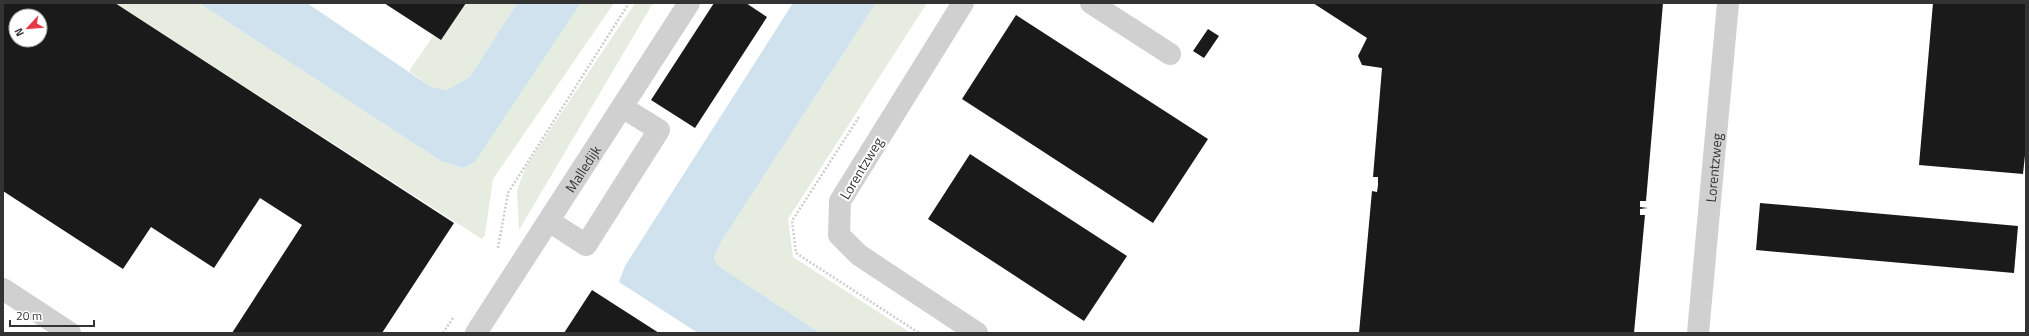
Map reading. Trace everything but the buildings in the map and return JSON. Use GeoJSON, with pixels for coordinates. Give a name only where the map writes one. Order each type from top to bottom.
{"type":"FeatureCollection","features":[{"type":"Feature","properties":{"kind":"street","name":"Malledijk"},"geometry":{"type":"LineString","coordinates":[[476,333],[689,3]]}},
{"type":"Feature","properties":{"kind":"street","name":"Lorentzweg"},"geometry":{"type":"LineString","coordinates":[[963,3],[840,201],[839,235],[859,256],[977,333]]}},
{"type":"Feature","properties":{"kind":"street"},"geometry":{"type":"LineString","coordinates":[[1091,3],[1170,54]]}},
{"type":"Feature","properties":{"kind":"street","name":"Lorentzweg"},"geometry":{"type":"LineString","coordinates":[[1698,333],[1728,3]]}},
{"type":"Feature","properties":{"kind":"street"},"geometry":{"type":"LineString","coordinates":[[549,221],[586,245],[659,130],[622,106]]}},
{"type":"Feature","properties":{"kind":"street"},"geometry":{"type":"LineString","coordinates":[[3,289],[70,333]]}},
{"type":"Feature","properties":{"kind":"path"},"geometry":{"type":"LineString","coordinates":[[494,254],[499,247],[508,193],[629,3]]}},
{"type":"Feature","properties":{"kind":"path"},"geometry":{"type":"LineString","coordinates":[[443,333],[456,313]]}},
{"type":"Feature","properties":{"kind":"shaded area"},"geometry":{"type":"Polygon","coordinates":[[[115,3],[199,3],[441,161],[463,168],[475,162],[581,3],[614,3],[493,179],[485,235],[482,239],[115,3]]]}},
{"type":"Feature","properties":{"kind":"shaded area"},"geometry":{"type":"Polygon","coordinates":[[[456,3],[517,3],[470,77],[447,90],[431,87],[409,71],[456,3]]]}},
{"type":"Feature","properties":{"kind":"shaded area"},"geometry":{"type":"Polygon","coordinates":[[[635,3],[653,3],[519,230],[517,190],[526,166],[635,3]]]}},
{"type":"Feature","properties":{"kind":"shaded area"},"geometry":{"type":"Polygon","coordinates":[[[876,3],[927,3],[788,219],[793,257],[911,333],[820,333],[717,265],[714,257],[721,242],[876,3]]]}},
{"type":"Feature","properties":{"kind":"water"},"geometry":{"type":"Polygon","coordinates":[[[199,3],[307,3],[431,87],[447,90],[470,77],[517,3],[581,3],[475,162],[463,168],[441,161],[199,3]]]}},
{"type":"Feature","properties":{"kind":"water"},"geometry":{"type":"Polygon","coordinates":[[[793,3],[876,3],[721,242],[714,257],[717,265],[820,333],[698,333],[619,282],[625,266],[793,3]]]}}]}
